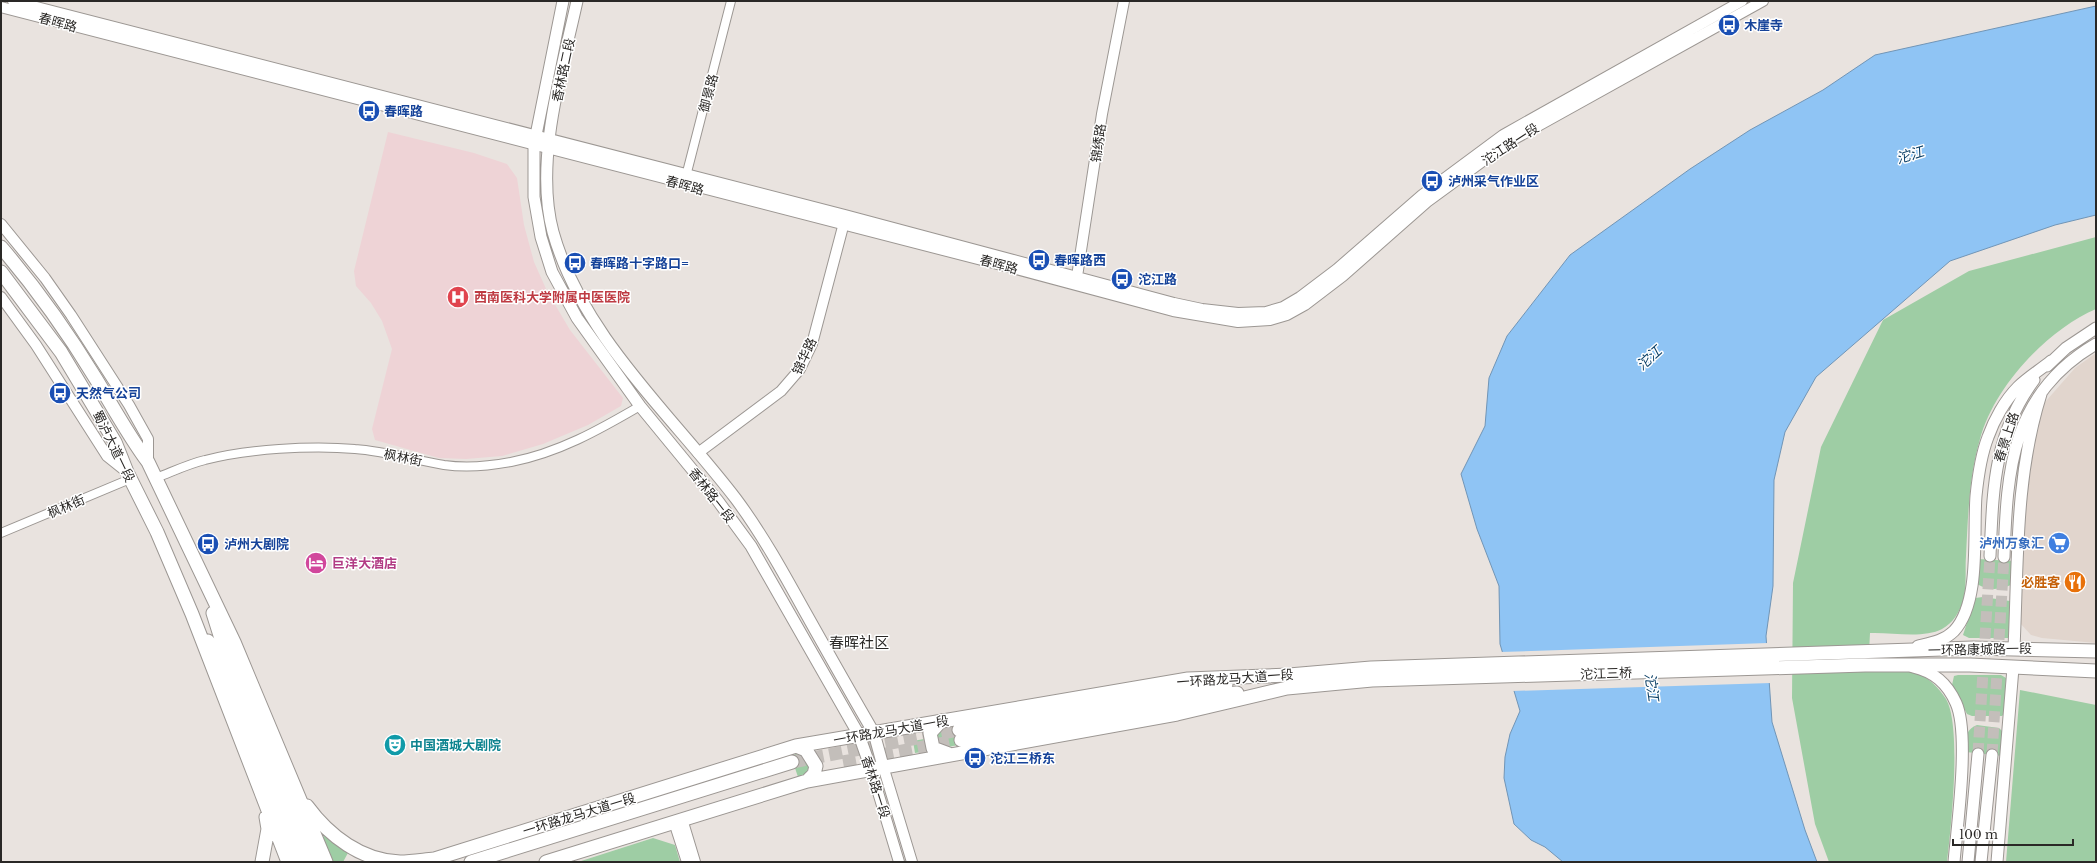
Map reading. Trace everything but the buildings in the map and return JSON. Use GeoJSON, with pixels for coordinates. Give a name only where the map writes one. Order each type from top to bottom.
{"type":"FeatureCollection","features":[{"type":"Feature","properties":{"kind":"highway","name":"蜀泸大道一段"},"geometry":{"type":"LineString","coordinates":[[1,247],[59,323],[96,378],[131,438],[148,462],[202,575]]}},
{"type":"Feature","properties":{"kind":"highway","name":"蜀泸大道一段"},"geometry":{"type":"LineString","coordinates":[[1,272],[27,304],[80,381],[115,442],[128,475],[157,532],[192,614]]}},
{"type":"Feature","properties":{"kind":"highway"},"geometry":{"type":"LineString","coordinates":[[202,575],[223,645],[301,862]]}},
{"type":"Feature","properties":{"kind":"highway"},"geometry":{"type":"LineString","coordinates":[[202,575],[234,642],[326,862]]}},
{"type":"Feature","properties":{"kind":"highway"},"geometry":{"type":"LineString","coordinates":[[192,614],[217,657],[256,738],[312,862]]}},
{"type":"Feature","properties":{"kind":"highway"},"geometry":{"type":"LineString","coordinates":[[192,614],[212,669],[288,862]]}},
{"type":"Feature","properties":{"kind":"highway","name":"一环路康城路一段"},"geometry":{"type":"LineString","coordinates":[[1864,659],[2014,648],[2096,651]]}},
{"type":"Feature","properties":{"kind":"highway","name":"一环路康城路一段"},"geometry":{"type":"LineString","coordinates":[[1864,659],[2013,668],[2096,670]]}},
{"type":"Feature","properties":{"kind":"highway","name":"沱江三桥"},"geometry":{"type":"LineString","coordinates":[[1372,674],[1864,659]]}},
{"type":"Feature","properties":{"kind":"highway","name":"一环路龙马大道一段"},"geometry":{"type":"LineString","coordinates":[[425,862],[796,746],[1188,679],[1289,675],[1372,674]]}},
{"type":"Feature","properties":{"kind":"highway","name":"一环路龙马大道一段"},"geometry":{"type":"LineString","coordinates":[[546,862],[807,781],[949,754],[1177,714],[1287,688],[1372,674]]}},
{"type":"Feature","properties":{"kind":"highway"},"geometry":{"type":"LineString","coordinates":[[1287,688],[1215,695],[960,735],[1289,675]]}},
{"type":"Feature","properties":{"kind":"highway"},"geometry":{"type":"LineString","coordinates":[[941,721],[930,733],[931,741],[933,748],[949,754]]}},
{"type":"Feature","properties":{"kind":"highway"},"geometry":{"type":"LineString","coordinates":[[796,746],[806,750],[816,766],[814,774],[807,781]]}},
{"type":"Feature","properties":{"kind":"highway"},"geometry":{"type":"LineString","coordinates":[[471,862],[794,766],[499,862]]}},
{"type":"Feature","properties":{"kind":"highway"},"geometry":{"type":"LineString","coordinates":[[296,791],[323,825],[348,846],[361,853],[400,862],[438,858]]}},
{"type":"Feature","properties":{"kind":"highway"},"geometry":{"type":"LineString","coordinates":[[262,862],[268,829],[263,796]]}},
{"type":"Feature","properties":{"kind":"main road","name":"香林路二段"},"geometry":{"type":"LineString","coordinates":[[535,140],[564,1]]}},
{"type":"Feature","properties":{"kind":"main road","name":"香林路二段"},"geometry":{"type":"LineString","coordinates":[[549,143],[577,1]]}},
{"type":"Feature","properties":{"kind":"main road","name":"香林路一段"},"geometry":{"type":"LineString","coordinates":[[535,140],[534,197],[541,237],[552,272],[577,318],[640,406],[718,500],[751,546],[877,768]]}},
{"type":"Feature","properties":{"kind":"main road","name":"香林路一段"},"geometry":{"type":"LineString","coordinates":[[549,143],[548,192],[553,230],[565,264],[578,293],[596,324],[619,356],[736,499],[758,532],[874,733],[877,768]]}},
{"type":"Feature","properties":{"kind":"main road","name":"春景上路"},"geometry":{"type":"LineString","coordinates":[[1990,556],[1994,480],[2008,425],[2025,392],[2051,361],[2066,348],[2096,328]]}},
{"type":"Feature","properties":{"kind":"main road","name":"春景上路"},"geometry":{"type":"LineString","coordinates":[[2004,557],[2006,494],[2014,448],[2028,413],[2041,394],[2069,363],[2096,344]]}},
{"type":"Feature","properties":{"kind":"main road"},"geometry":{"type":"LineString","coordinates":[[1864,659],[1932,643],[1945,638],[1959,624],[1968,606],[1971,590],[1976,495],[1983,454],[1988,436],[1996,419],[2018,387],[2051,361]]}},
{"type":"Feature","properties":{"kind":"main road"},"geometry":{"type":"LineString","coordinates":[[2014,648],[2023,475],[2033,419],[2041,394]]}},
{"type":"Feature","properties":{"kind":"main road"},"geometry":{"type":"LineString","coordinates":[[1864,659],[1908,666],[1924,670],[1937,676],[1945,684],[1957,704],[1962,736],[1962,757],[1954,862]]}},
{"type":"Feature","properties":{"kind":"main road"},"geometry":{"type":"LineString","coordinates":[[1997,862],[2013,668]]}},
{"type":"Feature","properties":{"kind":"main road"},"geometry":{"type":"LineString","coordinates":[[1968,862],[1978,754]]}},
{"type":"Feature","properties":{"kind":"main road"},"geometry":{"type":"LineString","coordinates":[[1981,862],[1992,755]]}},
{"type":"Feature","properties":{"kind":"street","name":"春晖路"},"geometry":{"type":"LineString","coordinates":[[13,1],[535,140]]}},
{"type":"Feature","properties":{"kind":"street","name":"御景路"},"geometry":{"type":"LineString","coordinates":[[685,180],[732,1]]}},
{"type":"Feature","properties":{"kind":"street","name":"锦绣路"},"geometry":{"type":"LineString","coordinates":[[1076,280],[1102,114],[1124,1]]}},
{"type":"Feature","properties":{"kind":"street","name":"沱江路一段"},"geometry":{"type":"LineString","coordinates":[[1253,317],[1283,307],[1300,297],[1337,269],[1422,195],[1503,135],[1742,1]]}},
{"type":"Feature","properties":{"kind":"street","name":"沱江路一段"},"geometry":{"type":"LineString","coordinates":[[1253,317],[1270,320],[1287,315],[1305,305],[1343,276],[1427,202],[1509,142],[1763,1]]}},
{"type":"Feature","properties":{"kind":"street","name":"春晖路"},"geometry":{"type":"LineString","coordinates":[[1,7],[549,143],[685,180],[1076,280],[1198,317],[1238,322],[1253,317]]}},
{"type":"Feature","properties":{"kind":"street","name":"锦华路"},"geometry":{"type":"LineString","coordinates":[[696,451],[781,392],[800,369],[812,344],[842,219]]}},
{"type":"Feature","properties":{"kind":"street"},"geometry":{"type":"LineString","coordinates":[[1,224],[45,278],[71,315],[129,405],[148,439],[148,462]]}},
{"type":"Feature","properties":{"kind":"street"},"geometry":{"type":"LineString","coordinates":[[1,298],[36,345],[107,456],[128,475]]}},
{"type":"Feature","properties":{"kind":"street","name":"枫林街"},"geometry":{"type":"LineString","coordinates":[[156,478],[205,460],[258,452],[320,447],[386,452],[446,465],[478,466],[510,462],[546,453],[590,435],[640,406]]}},
{"type":"Feature","properties":{"kind":"street","name":"枫林街"},"geometry":{"type":"LineString","coordinates":[[1,533],[128,475]]}},
{"type":"Feature","properties":{"kind":"street","name":"香林路一段"},"geometry":{"type":"LineString","coordinates":[[877,768],[899,862]]}},
{"type":"Feature","properties":{"kind":"street","name":"香林路一段"},"geometry":{"type":"LineString","coordinates":[[877,768],[912,862]]}},
{"type":"Feature","properties":{"kind":"street"},"geometry":{"type":"LineString","coordinates":[[678,820],[687,862]]}},
{"type":"Feature","properties":{"kind":"street"},"geometry":{"type":"LineString","coordinates":[[678,820],[695,862]]}},
{"type":"Feature","properties":{"kind":"shaded area","name":"西南医科大学附属中医医院"},"geometry":{"type":"Polygon","coordinates":[[[388,132],[474,153],[507,164],[517,178],[524,225],[534,262],[547,291],[570,330],[623,398],[621,406],[588,425],[543,444],[502,456],[466,459],[439,458],[375,440],[372,429],[392,349],[382,321],[371,303],[356,286],[354,271],[388,132]]]}},
{"type":"Feature","properties":{"kind":"shaded area","name":"泸州万象汇"},"geometry":{"type":"Polygon","coordinates":[[[2096,353],[2096,643],[2042,638],[2031,635],[2019,622],[2025,494],[2039,409],[2075,368],[2096,353]]]}},
{"type":"Feature","properties":{"kind":"green space"},"geometry":{"type":"Polygon","coordinates":[[[2096,237],[2096,309],[2078,318],[2059,331],[2025,362],[1997,400],[1987,419],[1976,453],[1971,482],[1968,511],[1965,590],[1960,610],[1946,627],[1934,632],[1926,634],[1870,633],[1868,672],[1906,670],[1921,675],[1930,681],[1940,691],[1946,699],[1951,712],[1954,778],[1947,862],[1829,862],[1815,824],[1792,698],[1793,583],[1821,447],[1883,320],[1969,271],[2096,237]]]}},
{"type":"Feature","properties":{"kind":"green space"},"geometry":{"type":"Polygon","coordinates":[[[1977,559],[2014,561],[2013,584],[2004,588],[1990,589],[1977,584],[1977,559]]]}},
{"type":"Feature","properties":{"kind":"green space"},"geometry":{"type":"Polygon","coordinates":[[[1983,597],[2010,601],[2008,638],[1969,638],[1963,635],[1975,598],[1983,597]]]}},
{"type":"Feature","properties":{"kind":"green space"},"geometry":{"type":"Polygon","coordinates":[[[2001,675],[2006,678],[2004,714],[2002,716],[1972,716],[1967,714],[1952,685],[1954,676],[2001,675]]]}},
{"type":"Feature","properties":{"kind":"green space"},"geometry":{"type":"Polygon","coordinates":[[[2020,690],[2096,705],[2096,862],[2006,862],[2020,690]]]}},
{"type":"Feature","properties":{"kind":"green space"},"geometry":{"type":"Polygon","coordinates":[[[957,724],[959,745],[947,747],[938,743],[937,735],[944,726],[957,724]]]}},
{"type":"Feature","properties":{"kind":"green space"},"geometry":{"type":"Polygon","coordinates":[[[1977,725],[1999,728],[2003,732],[2003,756],[1966,752],[1966,740],[1968,733],[1977,725]]]}},
{"type":"Feature","properties":{"kind":"green space"},"geometry":{"type":"Polygon","coordinates":[[[924,739],[928,751],[915,753],[913,741],[924,739]]]}},
{"type":"Feature","properties":{"kind":"green space"},"geometry":{"type":"Polygon","coordinates":[[[796,754],[803,756],[809,764],[807,773],[798,777],[791,756],[796,754]]]}},
{"type":"Feature","properties":{"kind":"green space"},"geometry":{"type":"Polygon","coordinates":[[[325,834],[349,851],[343,862],[333,862],[323,837],[325,834]]]}},
{"type":"Feature","properties":{"kind":"green space"},"geometry":{"type":"Polygon","coordinates":[[[653,838],[675,845],[680,862],[578,862],[653,838]]]}},
{"type":"Feature","properties":{"kind":"water","name":"沱江"},"geometry":{"type":"Polygon","coordinates":[[[2096,6],[2096,215],[2055,225],[1950,261],[1816,377],[1785,432],[1774,480],[1773,586],[1766,636],[1772,722],[1805,830],[1817,862],[1563,862],[1545,847],[1531,840],[1514,824],[1504,778],[1505,757],[1510,734],[1520,711],[1500,644],[1499,586],[1477,529],[1461,474],[1485,426],[1489,378],[1507,336],[1570,255],[1690,169],[1750,130],[1823,90],[1875,55],[2096,6]]]}},
{"type":"Feature","properties":{"kind":"pier"},"geometry":{"type":"Polygon","coordinates":[[[1768,643],[1771,683],[1512,691],[1500,652],[1768,643]]]}},
{"type":"Feature","properties":{"kind":"tunnel"},"geometry":{"type":"LineString","coordinates":[[1978,754],[1990,556]]}},
{"type":"Feature","properties":{"kind":"tunnel"},"geometry":{"type":"LineString","coordinates":[[1992,755],[2004,557]]}},
{"type":"Feature","properties":{"kind":"tunnel"},"geometry":{"type":"LineString","coordinates":[[792,762],[959,730]]}},
{"type":"Feature","properties":{"kind":"tunnel"},"geometry":{"type":"LineString","coordinates":[[843,762],[961,740]]}},
{"type":"Feature","properties":{"kind":"place","name":"木崖寺"},"geometry":{"type":"Point","coordinates":[1729,25]}},
{"type":"Feature","properties":{"kind":"place","name":"春晖路"},"geometry":{"type":"Point","coordinates":[369,111]}},
{"type":"Feature","properties":{"kind":"place","name":"泸州采气作业区"},"geometry":{"type":"Point","coordinates":[1432,181]}},
{"type":"Feature","properties":{"kind":"place","name":"春晖路西"},"geometry":{"type":"Point","coordinates":[1039,260]}},
{"type":"Feature","properties":{"kind":"place","name":"春晖路十字路口="},"geometry":{"type":"Point","coordinates":[575,263]}},
{"type":"Feature","properties":{"kind":"place","name":"沱江路"},"geometry":{"type":"Point","coordinates":[1122,279]}},
{"type":"Feature","properties":{"kind":"place","name":"西南医科大学附属中医医院"},"geometry":{"type":"Point","coordinates":[458,297]}},
{"type":"Feature","properties":{"kind":"place","name":"天然气公司"},"geometry":{"type":"Point","coordinates":[60,393]}},
{"type":"Feature","properties":{"kind":"place","name":"泸州万象汇"},"geometry":{"type":"Point","coordinates":[2059,543]}},
{"type":"Feature","properties":{"kind":"place","name":"泸州大剧院"},"geometry":{"type":"Point","coordinates":[208,544]}},
{"type":"Feature","properties":{"kind":"place","name":"巨洋大酒店"},"geometry":{"type":"Point","coordinates":[316,563]}},
{"type":"Feature","properties":{"kind":"place","name":"必胜客"},"geometry":{"type":"Point","coordinates":[2075,582]}},
{"type":"Feature","properties":{"kind":"place","name":"中国酒城大剧院"},"geometry":{"type":"Point","coordinates":[395,745]}},
{"type":"Feature","properties":{"kind":"place","name":"沱江三桥东"},"geometry":{"type":"Point","coordinates":[975,758]}},
{"type":"Feature","properties":{"kind":"district","name":"春晖社区"},"geometry":{"type":"Point","coordinates":[859,643]}}]}
